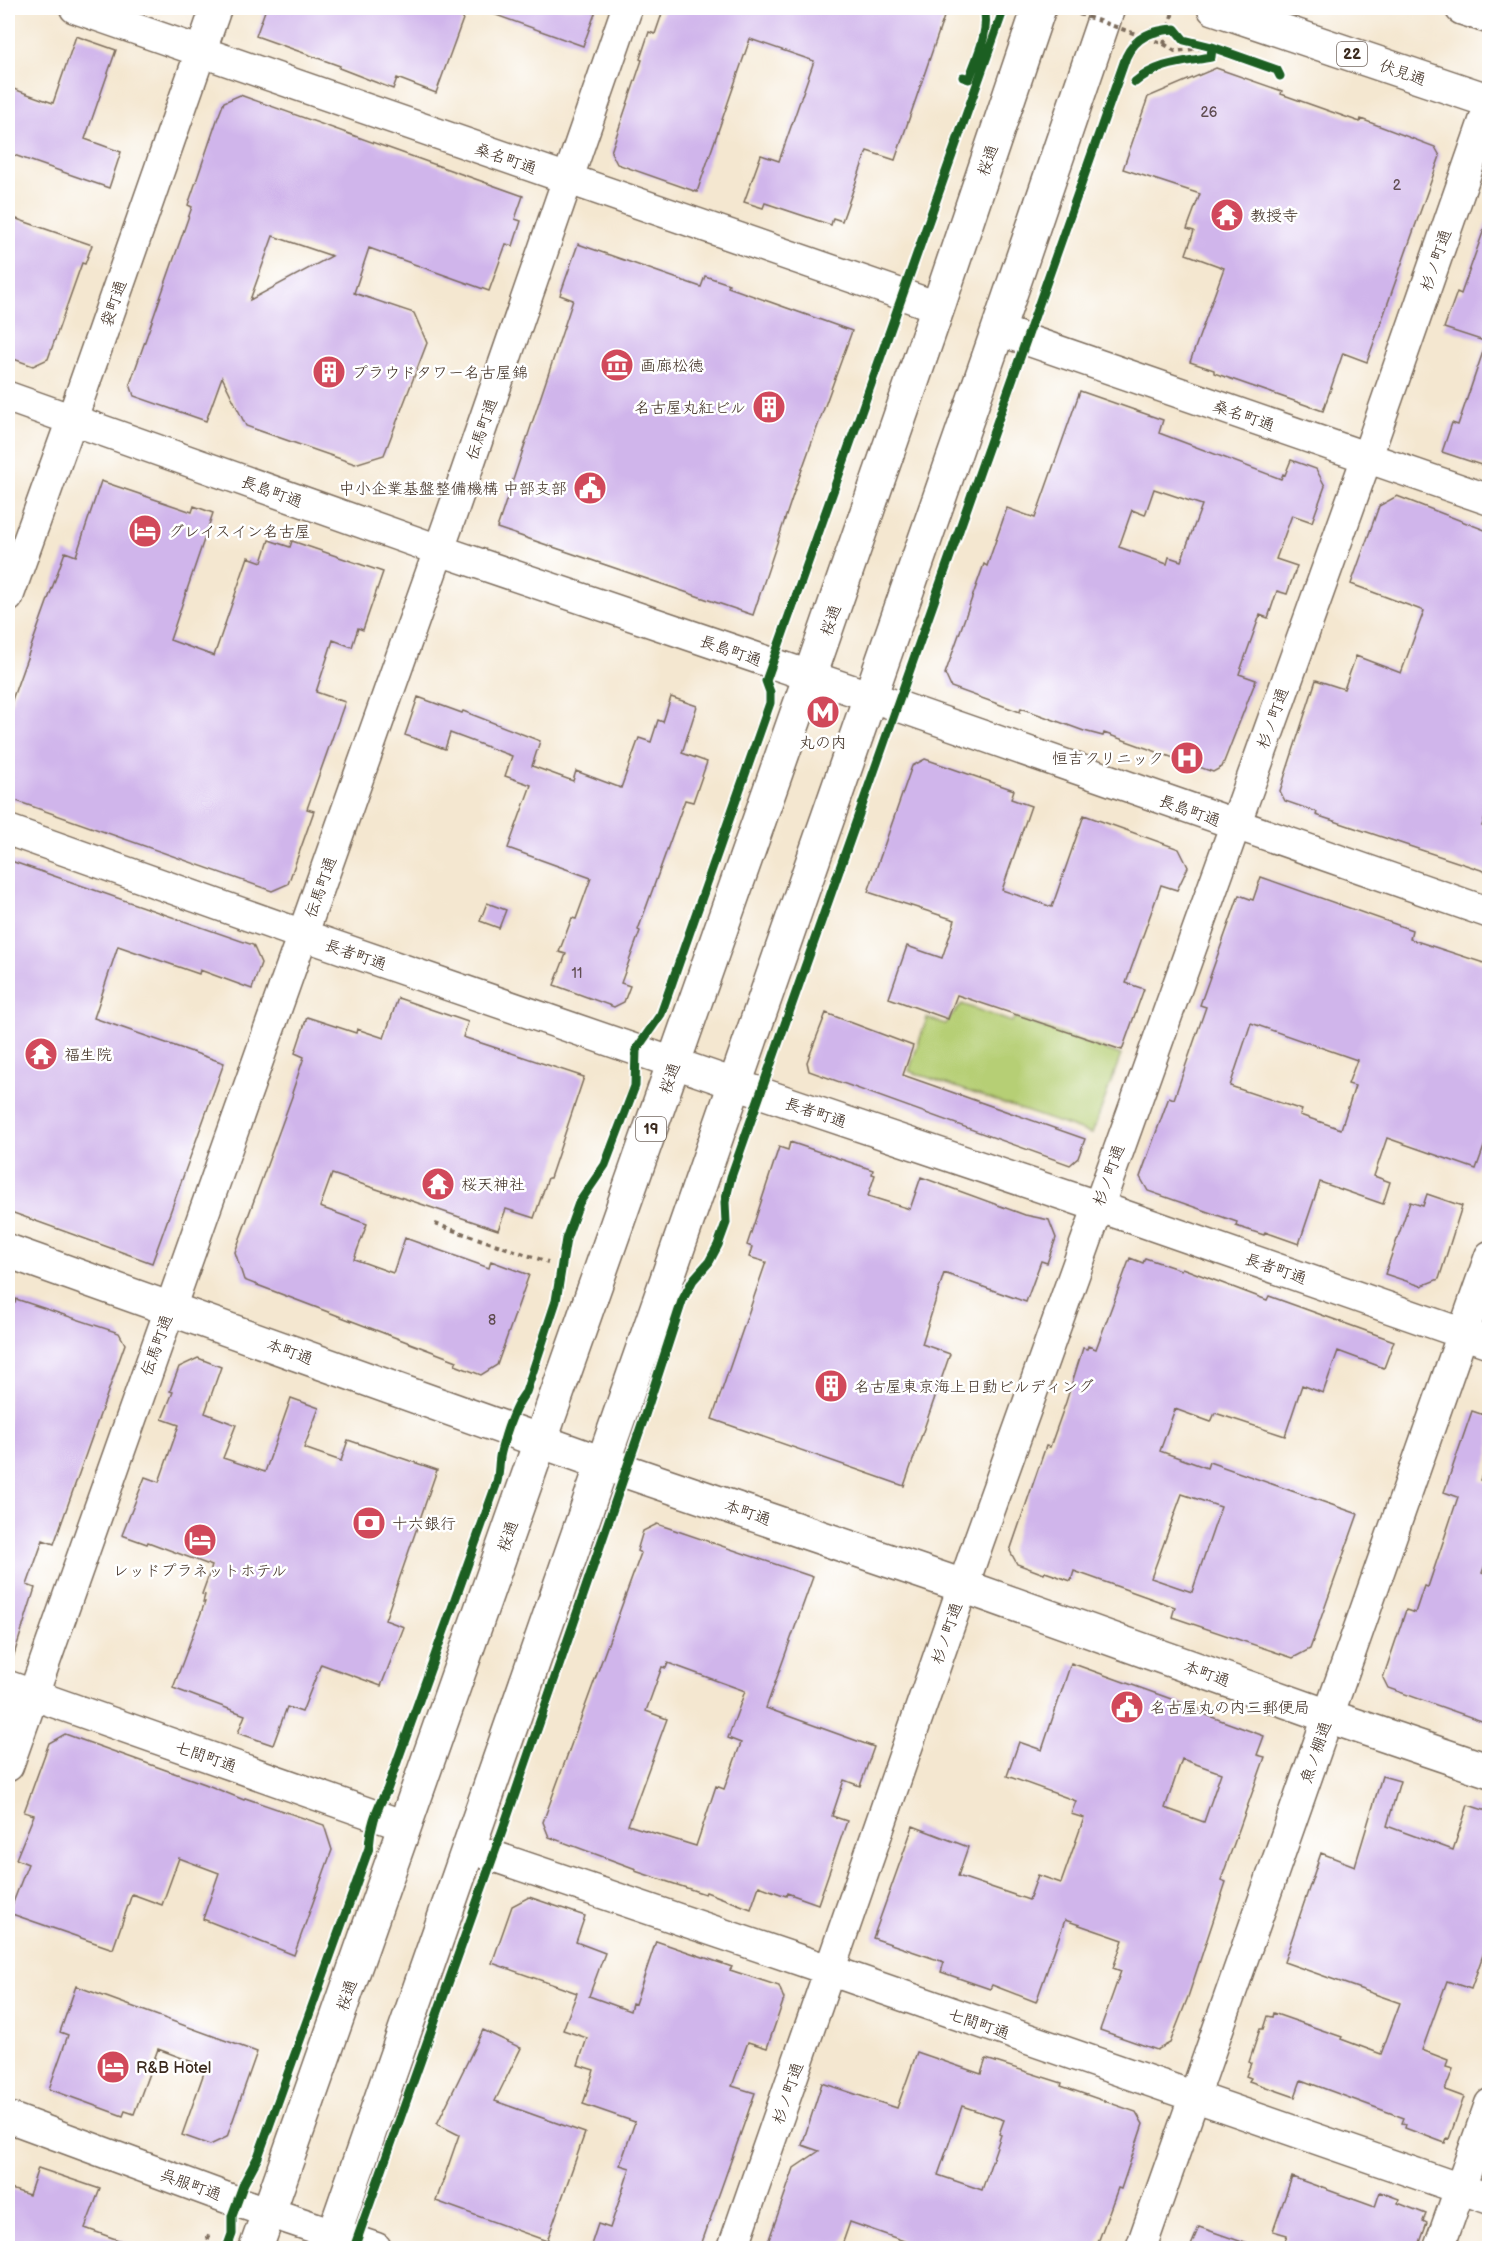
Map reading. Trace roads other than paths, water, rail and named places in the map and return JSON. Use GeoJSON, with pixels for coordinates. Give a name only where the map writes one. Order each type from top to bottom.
{"type":"FeatureCollection","features":[{"type":"Feature","properties":{"kind":"main road","name":"桜通"},"geometry":{"type":"LineString","coordinates":[[256,2248],[810,676],[1039,8]]}},
{"type":"Feature","properties":{"kind":"main road"},"geometry":{"type":"LineString","coordinates":[[332,2242],[1108,8]]}},
{"type":"Feature","properties":{"kind":"main road","name":"伏見通"},"geometry":{"type":"LineString","coordinates":[[1214,8],[1490,103]]}},
{"type":"Feature","properties":{"kind":"main road"},"geometry":{"type":"LineString","coordinates":[[1462,8],[1490,17]]}},
{"type":"Feature","properties":{"kind":"main road","name":"本町通"},"geometry":{"type":"LineString","coordinates":[[8,1251],[602,1463],[963,1586],[1490,1771]]}},
{"type":"Feature","properties":{"kind":"street","name":"桑名町通"},"geometry":{"type":"LineString","coordinates":[[75,8],[938,308]]}},
{"type":"Feature","properties":{"kind":"street","name":"袋町通"},"geometry":{"type":"LineString","coordinates":[[8,597],[216,8]]}},
{"type":"Feature","properties":{"kind":"street","name":"伝馬町通"},"geometry":{"type":"LineString","coordinates":[[8,1766],[20,1690],[169,1308],[439,550],[627,8]]}},
{"type":"Feature","properties":{"kind":"street","name":"杉ノ町通"},"geometry":{"type":"LineString","coordinates":[[733,2248],[1097,1206],[1366,457],[1490,103]]}},
{"type":"Feature","properties":{"kind":"street","name":"桑名町通"},"geometry":{"type":"LineString","coordinates":[[998,330],[1490,500]]}},
{"type":"Feature","properties":{"kind":"street","name":"長島町通"},"geometry":{"type":"LineString","coordinates":[[8,397],[439,550],[869,696],[1490,913]]}},
{"type":"Feature","properties":{"kind":"street","name":"長者町通"},"geometry":{"type":"LineString","coordinates":[[8,830],[303,935],[1476,1338]]}},
{"type":"Feature","properties":{"kind":"street","name":"魚ノ棚通"},"geometry":{"type":"LineString","coordinates":[[1141,2248],[1328,1716],[1476,1338],[1490,1256]]}},
{"type":"Feature","properties":{"kind":"street","name":"七間町通"},"geometry":{"type":"LineString","coordinates":[[20,1690],[405,1826]]}},
{"type":"Feature","properties":{"kind":"street","name":"七間町通"},"geometry":{"type":"LineString","coordinates":[[469,1848],[1490,2199]]}},
{"type":"Feature","properties":{"kind":"street"},"geometry":{"type":"LineString","coordinates":[[1439,2248],[1490,2104]]}},
{"type":"Feature","properties":{"kind":"street","name":"呉服町通"},"geometry":{"type":"LineString","coordinates":[[8,2117],[269,2212],[332,2242],[376,2248]]}},
{"type":"Feature","properties":{"kind":"place","name":"教授寺"},"geometry":{"type":"Point","coordinates":[1227,215]}},
{"type":"Feature","properties":{"kind":"place","name":"画廊松徳"},"geometry":{"type":"Point","coordinates":[617,365]}},
{"type":"Feature","properties":{"kind":"place","name":"プラウドタワー名古屋錦"},"geometry":{"type":"Point","coordinates":[329,372]}},
{"type":"Feature","properties":{"kind":"place","name":"名古屋丸紅ビル"},"geometry":{"type":"Point","coordinates":[769,407]}},
{"type":"Feature","properties":{"kind":"place","name":"中小企業基盤整備機構 中部支部"},"geometry":{"type":"Point","coordinates":[590,488]}},
{"type":"Feature","properties":{"kind":"place","name":"グレイスイン名古屋"},"geometry":{"type":"Point","coordinates":[145,531]}},
{"type":"Feature","properties":{"kind":"place","name":"丸の内"},"geometry":{"type":"Point","coordinates":[823,712]}},
{"type":"Feature","properties":{"kind":"place","name":"恒吉クリニック"},"geometry":{"type":"Point","coordinates":[1187,758]}},
{"type":"Feature","properties":{"kind":"place","name":"福生院"},"geometry":{"type":"Point","coordinates":[41,1054]}},
{"type":"Feature","properties":{"kind":"place","name":"桜天神社"},"geometry":{"type":"Point","coordinates":[438,1184]}},
{"type":"Feature","properties":{"kind":"place","name":"名古屋東京海上日動ビルディング"},"geometry":{"type":"Point","coordinates":[831,1386]}},
{"type":"Feature","properties":{"kind":"place","name":"十六銀行"},"geometry":{"type":"Point","coordinates":[369,1523]}},
{"type":"Feature","properties":{"kind":"place","name":"レッドプラネットホテル"},"geometry":{"type":"Point","coordinates":[200,1540]}},
{"type":"Feature","properties":{"kind":"place","name":"名古屋丸の内三郵便局"},"geometry":{"type":"Point","coordinates":[1127,1707]}},
{"type":"Feature","properties":{"kind":"place","name":"R&B Hotel"},"geometry":{"type":"Point","coordinates":[113,2067]}}]}
